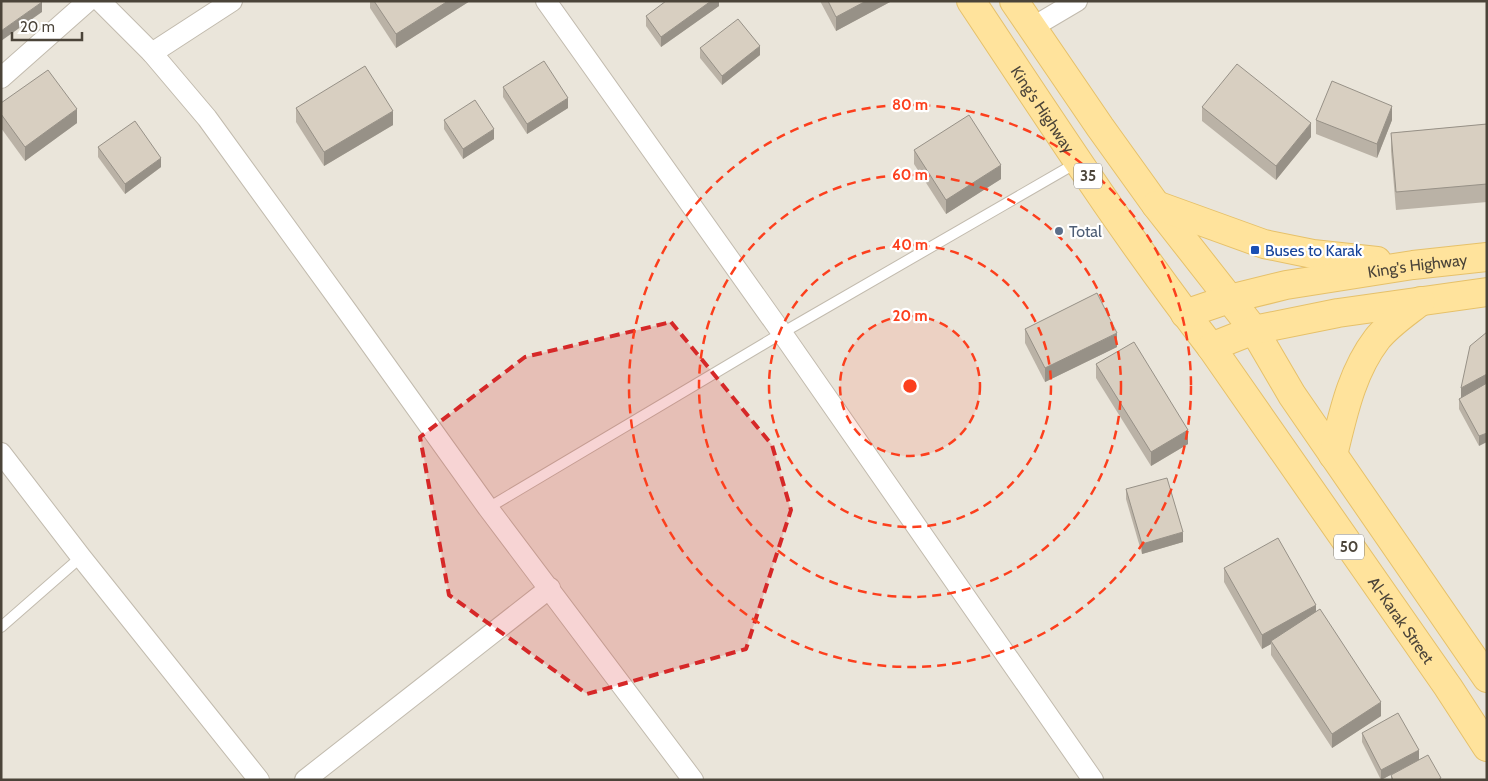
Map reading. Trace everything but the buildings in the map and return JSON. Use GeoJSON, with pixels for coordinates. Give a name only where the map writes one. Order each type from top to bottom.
{"type":"FeatureCollection","features":[{"type":"Feature","properties":{"kind":"main road","name":"King's Highway"},"geometry":{"type":"LineString","coordinates":[[971,1],[1078,162],[1211,347]]}},
{"type":"Feature","properties":{"kind":"main road","name":"35"},"geometry":{"type":"LineString","coordinates":[[1014,1],[1156,205],[1254,330]]}},
{"type":"Feature","properties":{"kind":"main road"},"geometry":{"type":"LineString","coordinates":[[1156,205],[1264,244],[1313,254],[1413,265]]}},
{"type":"Feature","properties":{"kind":"main road","name":"King's Highway"},"geometry":{"type":"LineString","coordinates":[[1186,314],[1229,299],[1286,285],[1413,265],[1487,257]]}},
{"type":"Feature","properties":{"kind":"main road"},"geometry":{"type":"LineString","coordinates":[[1211,347],[1254,330],[1338,313],[1487,292]]}},
{"type":"Feature","properties":{"kind":"main road"},"geometry":{"type":"LineString","coordinates":[[1333,455],[1350,390],[1360,365],[1377,338],[1421,300]]}},
{"type":"Feature","properties":{"kind":"main road","name":"50"},"geometry":{"type":"LineString","coordinates":[[1254,330],[1292,395],[1487,678]]}},
{"type":"Feature","properties":{"kind":"main road","name":"Al-Karak Street"},"geometry":{"type":"LineString","coordinates":[[1211,347],[1448,687],[1487,747]]}},
{"type":"Feature","properties":{"kind":"street"},"geometry":{"type":"LineString","coordinates":[[1,78],[88,1]]}},
{"type":"Feature","properties":{"kind":"street"},"geometry":{"type":"LineString","coordinates":[[100,1],[152,53],[207,118],[488,508],[693,780]]}},
{"type":"Feature","properties":{"kind":"street"},"geometry":{"type":"LineString","coordinates":[[152,53],[232,1]]}},
{"type":"Feature","properties":{"kind":"street"},"geometry":{"type":"LineString","coordinates":[[546,1],[782,333],[1093,780]]}},
{"type":"Feature","properties":{"kind":"street"},"geometry":{"type":"LineString","coordinates":[[1033,28],[1077,1]]}},
{"type":"Feature","properties":{"kind":"street"},"geometry":{"type":"LineString","coordinates":[[1,452],[81,557],[259,780]]}},
{"type":"Feature","properties":{"kind":"street"},"geometry":{"type":"LineString","coordinates":[[305,780],[550,588]]}},
{"type":"Feature","properties":{"kind":"lane"},"geometry":{"type":"LineString","coordinates":[[488,508],[782,333],[1078,162]]}},
{"type":"Feature","properties":{"kind":"lane"},"geometry":{"type":"LineString","coordinates":[[1,627],[81,557]]}},
{"type":"Feature","properties":{"kind":"highlighted area"},"geometry":{"type":"Polygon","coordinates":[[[671,322],[772,445],[791,510],[746,649],[587,694],[449,595],[420,437],[525,357],[671,322]]]}},
{"type":"Feature","properties":{"kind":"shaded area"},"geometry":{"type":"Polygon","coordinates":[[[1,1],[1487,1],[1487,780],[1,780],[1,1]]]}},
{"type":"Feature","properties":{"kind":"place","name":"Total"},"geometry":{"type":"Point","coordinates":[1059,231]}},
{"type":"Feature","properties":{"kind":"place","name":"Buses to Karak"},"geometry":{"type":"Point","coordinates":[1255,250]}}]}
